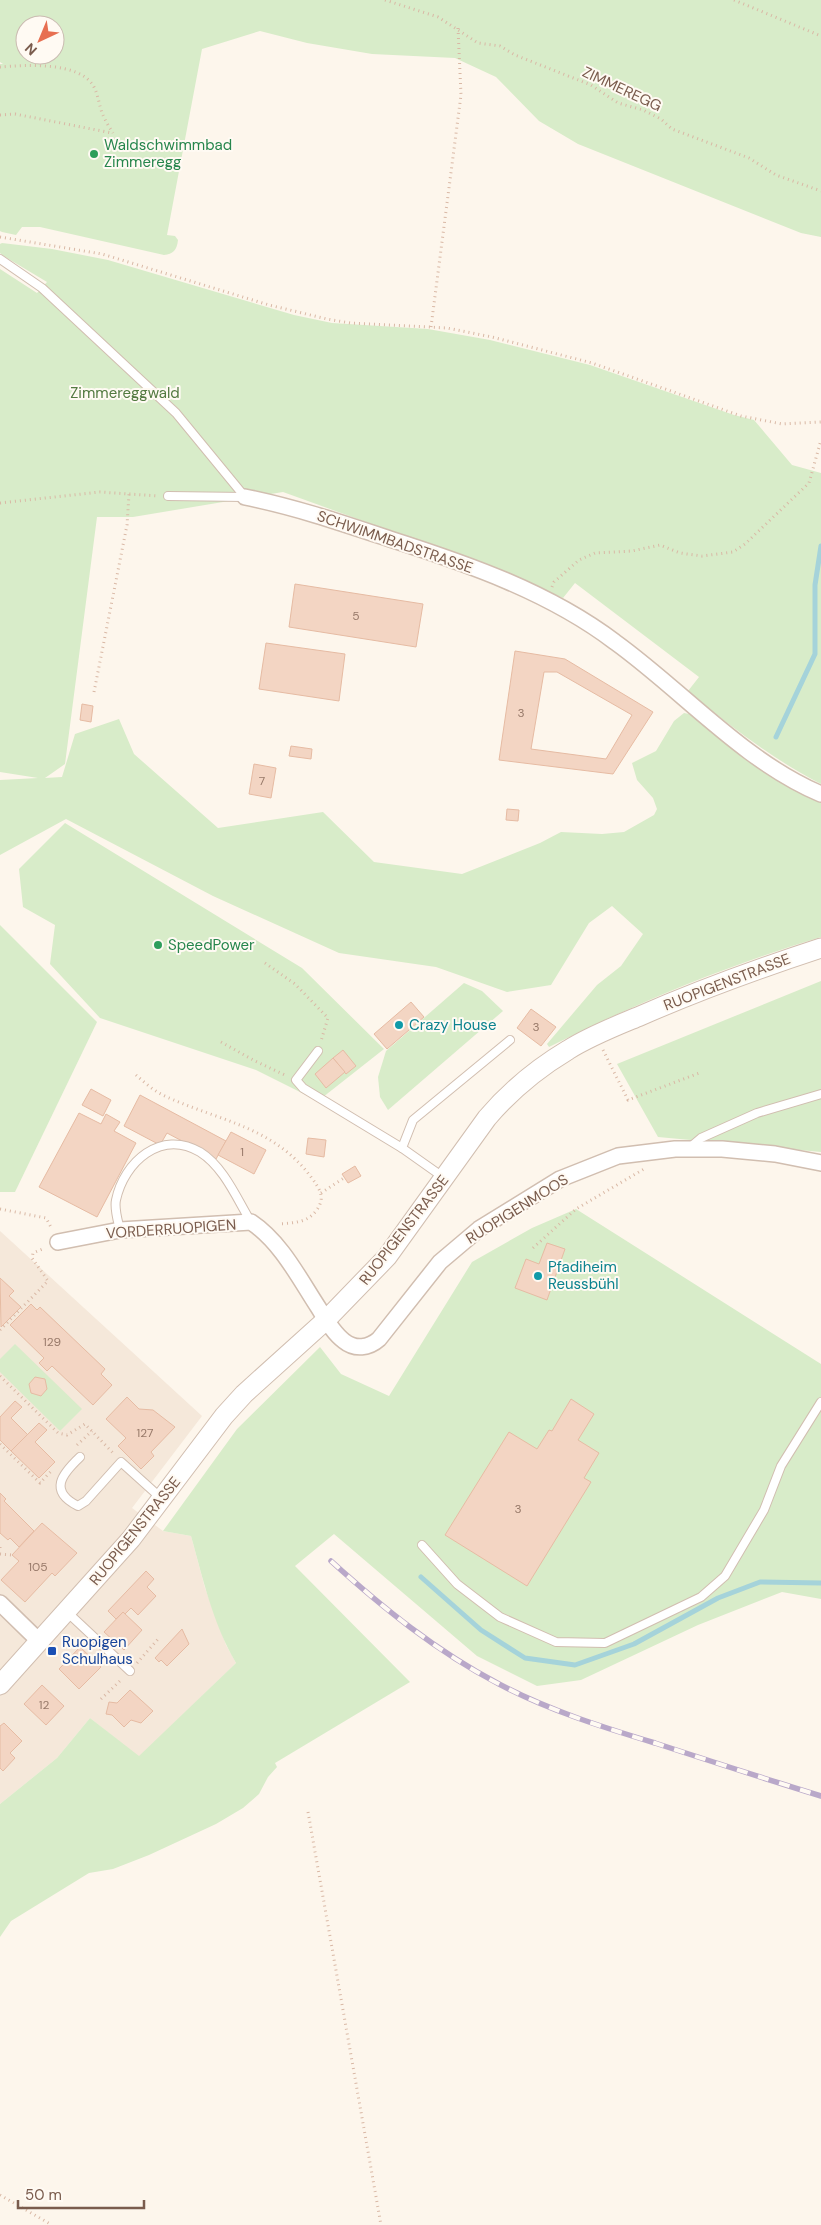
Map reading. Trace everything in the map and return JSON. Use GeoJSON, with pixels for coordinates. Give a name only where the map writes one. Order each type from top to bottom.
{"type":"FeatureCollection","features":[{"type":"Feature","properties":{"kind":"street","name":"SCHWIMMBADSTRASSE"},"geometry":{"type":"LineString","coordinates":[[245,497],[298,508],[438,555],[506,581],[545,600],[615,642],[750,751],[787,776],[821,794]]}},
{"type":"Feature","properties":{"kind":"street","name":"RUOPIGENSTRASSE"},"geometry":{"type":"LineString","coordinates":[[0,1685],[131,1539],[224,1416],[244,1394],[326,1320],[387,1257],[501,1103],[527,1078],[568,1050],[679,999],[821,948]]}},
{"type":"Feature","properties":{"kind":"street","name":"RUOPIGENMOOS"},"geometry":{"type":"LineString","coordinates":[[326,1320],[343,1341],[353,1346],[372,1345],[440,1262],[487,1224],[560,1179],[618,1156],[687,1149],[739,1150],[774,1154],[821,1163]]}},
{"type":"Feature","properties":{"kind":"street","name":"VORDERRUOPIGEN"},"geometry":{"type":"LineString","coordinates":[[58,1242],[120,1230],[251,1222],[276,1244],[326,1320]]}},
{"type":"Feature","properties":{"kind":"street"},"geometry":{"type":"LineString","coordinates":[[0,1603],[40,1642]]}},
{"type":"Feature","properties":{"kind":"lane"},"geometry":{"type":"LineString","coordinates":[[0,259],[42,288],[176,413],[245,497]]}},
{"type":"Feature","properties":{"kind":"lane"},"geometry":{"type":"LineString","coordinates":[[168,496],[245,497]]}},
{"type":"Feature","properties":{"kind":"lane"},"geometry":{"type":"LineString","coordinates":[[402,1148],[413,1120],[510,1040]]}},
{"type":"Feature","properties":{"kind":"lane"},"geometry":{"type":"LineString","coordinates":[[318,1051],[296,1080],[303,1088],[402,1148],[445,1179]]}},
{"type":"Feature","properties":{"kind":"lane"},"geometry":{"type":"LineString","coordinates":[[687,1149],[701,1138],[757,1113],[821,1094]]}},
{"type":"Feature","properties":{"kind":"lane"},"geometry":{"type":"LineString","coordinates":[[120,1230],[116,1201],[132,1166],[138,1158],[154,1148],[174,1144],[193,1148],[219,1169],[251,1222]]}},
{"type":"Feature","properties":{"kind":"lane"},"geometry":{"type":"LineString","coordinates":[[422,1546],[457,1584],[500,1617],[556,1642],[605,1643],[701,1597],[725,1576],[764,1510],[781,1466],[821,1402]]}},
{"type":"Feature","properties":{"kind":"lane"},"geometry":{"type":"LineString","coordinates":[[80,1457],[61,1477],[60,1485],[66,1497],[78,1506],[86,1501],[121,1462],[162,1499]]}},
{"type":"Feature","properties":{"kind":"lane"},"geometry":{"type":"LineString","coordinates":[[67,1612],[130,1671]]}},
{"type":"Feature","properties":{"kind":"path","name":"ZIMMEREGG"},"geometry":{"type":"LineString","coordinates":[[385,0],[438,17],[458,28],[478,43],[500,46],[515,56],[591,85],[618,103],[643,110],[661,119],[672,129],[749,158],[776,175],[821,191]]}},
{"type":"Feature","properties":{"kind":"path"},"geometry":{"type":"LineString","coordinates":[[734,0],[821,36]]}},
{"type":"Feature","properties":{"kind":"path"},"geometry":{"type":"LineString","coordinates":[[430,327],[460,95],[458,28]]}},
{"type":"Feature","properties":{"kind":"path"},"geometry":{"type":"LineString","coordinates":[[0,67],[45,66],[72,70],[88,79],[94,88],[103,115],[113,133],[14,114],[0,115]]}},
{"type":"Feature","properties":{"kind":"path"},"geometry":{"type":"LineString","coordinates":[[0,237],[102,254],[269,305],[327,319],[447,328],[492,337],[592,363],[741,416],[782,424],[821,422]]}},
{"type":"Feature","properties":{"kind":"path"},"geometry":{"type":"LineString","coordinates":[[545,600],[554,582],[579,560],[595,553],[632,551],[660,545],[680,553],[702,556],[733,552],[745,544],[809,483],[821,440]]}},
{"type":"Feature","properties":{"kind":"path"},"geometry":{"type":"LineString","coordinates":[[0,503],[100,492],[168,496]]}},
{"type":"Feature","properties":{"kind":"path"},"geometry":{"type":"LineString","coordinates":[[94,692],[127,525],[129,494]]}},
{"type":"Feature","properties":{"kind":"path"},"geometry":{"type":"LineString","coordinates":[[265,964],[295,984],[328,1018],[318,1051]]}},
{"type":"Feature","properties":{"kind":"path"},"geometry":{"type":"LineString","coordinates":[[220,1042],[296,1080]]}},
{"type":"Feature","properties":{"kind":"path"},"geometry":{"type":"LineString","coordinates":[[612,1067],[628,1100],[702,1072]]}},
{"type":"Feature","properties":{"kind":"path"},"geometry":{"type":"LineString","coordinates":[[136,1075],[165,1096],[253,1130],[288,1152],[306,1170],[321,1193],[322,1200],[313,1216],[298,1223],[272,1224],[264,1232]]}},
{"type":"Feature","properties":{"kind":"path"},"geometry":{"type":"LineString","coordinates":[[533,1248],[576,1209],[649,1166]]}},
{"type":"Feature","properties":{"kind":"path"},"geometry":{"type":"LineString","coordinates":[[321,1193],[344,1178]]}},
{"type":"Feature","properties":{"kind":"path"},"geometry":{"type":"LineString","coordinates":[[0,1210],[46,1218],[58,1242],[33,1253],[32,1258],[35,1265],[46,1276],[48,1281],[0,1330]]}},
{"type":"Feature","properties":{"kind":"path"},"geometry":{"type":"LineString","coordinates":[[0,1376],[58,1433],[67,1435],[85,1424],[121,1462]]}},
{"type":"Feature","properties":{"kind":"path"},"geometry":{"type":"LineString","coordinates":[[72,1449],[92,1431]]}},
{"type":"Feature","properties":{"kind":"path"},"geometry":{"type":"LineString","coordinates":[[0,1444],[40,1483],[59,1463]]}},
{"type":"Feature","properties":{"kind":"path"},"geometry":{"type":"LineString","coordinates":[[0,1554],[12,1555]]}},
{"type":"Feature","properties":{"kind":"path"},"geometry":{"type":"LineString","coordinates":[[308,1812],[381,2225]]}},
{"type":"Feature","properties":{"kind":"path"},"geometry":{"type":"LineString","coordinates":[[0,2195],[52,2225]]}},
{"type":"Feature","properties":{"kind":"shaded area"},"geometry":{"type":"Polygon","coordinates":[[[0,1231],[202,1416],[132,1508],[163,1531],[191,1536],[205,1588],[226,1645],[236,1663],[139,1757],[90,1718],[57,1758],[0,1804],[0,1231]]]}},
{"type":"Feature","properties":{"kind":"green space"},"geometry":{"type":"Polygon","coordinates":[[[0,0],[821,0],[821,237],[801,233],[578,144],[539,121],[496,77],[455,58],[372,54],[307,43],[260,31],[202,49],[167,235],[175,236],[178,240],[176,249],[170,254],[164,255],[40,227],[22,227],[16,235],[0,231],[0,64],[3,64],[0,62],[0,0]]]}},
{"type":"Feature","properties":{"kind":"green space","name":"Zimmereggwald"},"geometry":{"type":"Polygon","coordinates":[[[0,244],[52,249],[108,260],[294,315],[332,323],[428,329],[490,340],[590,365],[734,415],[754,420],[792,465],[821,473],[821,784],[768,753],[688,691],[699,677],[575,583],[563,598],[485,565],[283,492],[133,517],[97,517],[65,764],[45,778],[62,777],[75,734],[119,719],[134,754],[218,828],[323,812],[374,862],[462,874],[540,843],[561,832],[602,834],[624,832],[654,815],[657,809],[653,798],[637,780],[632,763],[656,751],[674,721],[684,713],[689,714],[789,785],[821,802],[821,937],[751,960],[683,986],[615,1015],[549,1047],[547,1044],[597,985],[621,966],[643,934],[612,906],[589,923],[551,985],[507,992],[436,967],[339,953],[213,896],[66,819],[0,855],[0,780],[38,778],[0,772],[0,269],[37,293],[47,282],[2,255],[0,253],[0,244]]]}},
{"type":"Feature","properties":{"kind":"green space","name":"SpeedPower"},"geometry":{"type":"Polygon","coordinates":[[[65,823],[302,968],[384,1049],[318,1101],[256,1070],[100,1018],[50,964],[55,925],[23,907],[19,869],[65,823]]]}},
{"type":"Feature","properties":{"kind":"green space"},"geometry":{"type":"Polygon","coordinates":[[[0,925],[97,1022],[15,1192],[0,1192],[0,925]]]}},
{"type":"Feature","properties":{"kind":"green space"},"geometry":{"type":"Polygon","coordinates":[[[821,981],[821,1152],[658,1137],[617,1064],[821,981]]]}},
{"type":"Feature","properties":{"kind":"green space"},"geometry":{"type":"Polygon","coordinates":[[[464,983],[482,991],[503,1011],[388,1110],[380,1097],[378,1077],[386,1051],[464,983]]]}},
{"type":"Feature","properties":{"kind":"green space"},"geometry":{"type":"Polygon","coordinates":[[[576,1209],[821,1364],[821,1599],[782,1592],[698,1625],[581,1680],[537,1686],[477,1656],[334,1534],[295,1566],[410,1682],[275,1763],[277,1767],[268,1777],[259,1794],[243,1808],[216,1824],[149,1855],[113,1869],[89,1873],[11,1921],[0,1937],[0,1804],[57,1758],[90,1718],[139,1756],[236,1663],[215,1617],[191,1536],[163,1531],[237,1429],[320,1347],[341,1374],[389,1396],[472,1262],[532,1228],[576,1209]]]}},
{"type":"Feature","properties":{"kind":"green space"},"geometry":{"type":"Polygon","coordinates":[[[15,1344],[82,1409],[60,1431],[0,1372],[0,1359],[15,1344]]]}},
{"type":"Feature","properties":{"kind":"building"},"geometry":{"type":"Polygon","coordinates":[[[295,584],[423,604],[416,647],[289,627],[295,584]]]}},
{"type":"Feature","properties":{"kind":"building"},"geometry":{"type":"Polygon","coordinates":[[[266,643],[345,654],[339,701],[259,689],[266,643]]]}},
{"type":"Feature","properties":{"kind":"building"},"geometry":{"type":"Polygon","coordinates":[[[515,651],[565,659],[653,712],[613,774],[499,760],[515,651]],[[544,672],[531,749],[606,759],[632,715],[557,672],[544,672]]]}},
{"type":"Feature","properties":{"kind":"building"},"geometry":{"type":"Polygon","coordinates":[[[82,704],[93,706],[91,722],[80,720],[82,704]]]}},
{"type":"Feature","properties":{"kind":"building"},"geometry":{"type":"Polygon","coordinates":[[[291,746],[312,749],[311,759],[289,756],[291,746]]]}},
{"type":"Feature","properties":{"kind":"building"},"geometry":{"type":"Polygon","coordinates":[[[254,764],[276,768],[271,798],[249,794],[254,764]]]}},
{"type":"Feature","properties":{"kind":"building"},"geometry":{"type":"Polygon","coordinates":[[[507,809],[519,810],[518,821],[506,820],[507,809]]]}},
{"type":"Feature","properties":{"kind":"building","name":"Crazy House"},"geometry":{"type":"Polygon","coordinates":[[[411,1002],[424,1017],[387,1049],[374,1034],[411,1002]]]}},
{"type":"Feature","properties":{"kind":"building"},"geometry":{"type":"Polygon","coordinates":[[[531,1009],[556,1027],[541,1046],[517,1028],[531,1009]]]}},
{"type":"Feature","properties":{"kind":"building"},"geometry":{"type":"Polygon","coordinates":[[[343,1050],[356,1066],[346,1074],[333,1058],[343,1050]]]}},
{"type":"Feature","properties":{"kind":"building"},"geometry":{"type":"Polygon","coordinates":[[[333,1058],[345,1072],[326,1088],[315,1074],[333,1058]]]}},
{"type":"Feature","properties":{"kind":"building"},"geometry":{"type":"Polygon","coordinates":[[[91,1089],[111,1100],[103,1116],[82,1105],[91,1089]]]}},
{"type":"Feature","properties":{"kind":"building"},"geometry":{"type":"Polygon","coordinates":[[[140,1095],[226,1141],[216,1159],[167,1133],[160,1145],[124,1126],[140,1095]]]}},
{"type":"Feature","properties":{"kind":"building"},"geometry":{"type":"Polygon","coordinates":[[[79,1113],[101,1124],[106,1114],[120,1122],[114,1131],[136,1143],[97,1217],[39,1187],[79,1113]]]}},
{"type":"Feature","properties":{"kind":"building"},"geometry":{"type":"Polygon","coordinates":[[[231,1132],[266,1150],[254,1174],[218,1155],[231,1132]]]}},
{"type":"Feature","properties":{"kind":"building"},"geometry":{"type":"Polygon","coordinates":[[[308,1138],[326,1140],[324,1157],[306,1154],[308,1138]]]}},
{"type":"Feature","properties":{"kind":"building"},"geometry":{"type":"Polygon","coordinates":[[[355,1166],[361,1176],[348,1183],[342,1174],[355,1166]]]}},
{"type":"Feature","properties":{"kind":"building","name":"Pfadiheim Reussbühl"},"geometry":{"type":"Polygon","coordinates":[[[547,1243],[565,1249],[547,1300],[515,1288],[526,1259],[539,1264],[547,1243]]]}},
{"type":"Feature","properties":{"kind":"building"},"geometry":{"type":"Polygon","coordinates":[[[0,1278],[14,1291],[9,1296],[21,1307],[1,1327],[0,1278]]]}},
{"type":"Feature","properties":{"kind":"building"},"geometry":{"type":"Polygon","coordinates":[[[31,1304],[37,1310],[40,1307],[105,1369],[101,1374],[112,1385],[93,1405],[52,1366],[47,1371],[39,1363],[44,1358],[10,1325],[31,1304]]]}},
{"type":"Feature","properties":{"kind":"building"},"geometry":{"type":"Polygon","coordinates":[[[35,1377],[45,1379],[47,1389],[41,1396],[31,1393],[29,1384],[35,1377]]]}},
{"type":"Feature","properties":{"kind":"building"},"geometry":{"type":"Polygon","coordinates":[[[127,1397],[139,1409],[153,1410],[175,1427],[151,1452],[154,1456],[141,1469],[118,1446],[126,1438],[106,1419],[127,1397]]]}},
{"type":"Feature","properties":{"kind":"building"},"geometry":{"type":"Polygon","coordinates":[[[571,1399],[594,1414],[578,1440],[599,1453],[584,1478],[591,1482],[527,1586],[445,1535],[509,1432],[537,1449],[549,1430],[552,1431],[571,1399]]]}},
{"type":"Feature","properties":{"kind":"building"},"geometry":{"type":"Polygon","coordinates":[[[15,1401],[22,1407],[11,1418],[28,1435],[11,1451],[0,1440],[0,1417],[15,1401]]]}},
{"type":"Feature","properties":{"kind":"building"},"geometry":{"type":"Polygon","coordinates":[[[39,1423],[47,1430],[35,1442],[55,1462],[39,1478],[11,1451],[39,1423]]]}},
{"type":"Feature","properties":{"kind":"building"},"geometry":{"type":"Polygon","coordinates":[[[0,1493],[6,1499],[4,1501],[34,1531],[19,1547],[10,1538],[8,1540],[0,1533],[0,1493]]]}},
{"type":"Feature","properties":{"kind":"building"},"geometry":{"type":"Polygon","coordinates":[[[42,1523],[77,1553],[55,1576],[52,1573],[25,1602],[1,1580],[19,1561],[12,1555],[42,1523]]]}},
{"type":"Feature","properties":{"kind":"building"},"geometry":{"type":"Polygon","coordinates":[[[146,1571],[154,1579],[147,1587],[156,1596],[138,1615],[131,1608],[125,1614],[123,1612],[116,1619],[108,1611],[146,1571]]]}},
{"type":"Feature","properties":{"kind":"building"},"geometry":{"type":"Polygon","coordinates":[[[123,1612],[142,1630],[124,1650],[104,1632],[123,1612]]]}},
{"type":"Feature","properties":{"kind":"building"},"geometry":{"type":"Polygon","coordinates":[[[182,1629],[189,1644],[167,1666],[161,1660],[159,1662],[155,1658],[182,1629]]]}},
{"type":"Feature","properties":{"kind":"building"},"geometry":{"type":"Polygon","coordinates":[[[80,1647],[101,1667],[79,1689],[59,1669],[80,1647]]]}},
{"type":"Feature","properties":{"kind":"building"},"geometry":{"type":"Polygon","coordinates":[[[42,1685],[64,1706],[46,1725],[24,1704],[42,1685]]]}},
{"type":"Feature","properties":{"kind":"building"},"geometry":{"type":"Polygon","coordinates":[[[130,1690],[153,1711],[141,1723],[131,1720],[124,1727],[112,1715],[106,1714],[109,1702],[117,1703],[130,1690]]]}},
{"type":"Feature","properties":{"kind":"building"},"geometry":{"type":"Polygon","coordinates":[[[4,1723],[22,1741],[10,1753],[15,1758],[3,1771],[0,1768],[0,1726],[4,1723]]]}},
{"type":"Feature","properties":{"kind":"waterway"},"geometry":{"type":"LineString","coordinates":[[776,737],[815,654],[815,585],[821,546]]}},
{"type":"Feature","properties":{"kind":"waterway"},"geometry":{"type":"LineString","coordinates":[[421,1577],[481,1630],[525,1658],[575,1665],[634,1644],[718,1598],[760,1582],[821,1583]]}},
{"type":"Feature","properties":{"kind":"railway"},"geometry":{"type":"LineString","coordinates":[[331,1561],[411,1628],[453,1657],[499,1684],[556,1710],[595,1724],[821,1796]]}},
{"type":"Feature","properties":{"kind":"place","name":"Waldschwimmbad Zimmeregg"},"geometry":{"type":"Point","coordinates":[94,154]}},
{"type":"Feature","properties":{"kind":"place","name":"SpeedPower"},"geometry":{"type":"Point","coordinates":[158,945]}},
{"type":"Feature","properties":{"kind":"place","name":"Crazy House"},"geometry":{"type":"Point","coordinates":[399,1025]}},
{"type":"Feature","properties":{"kind":"place","name":"Pfadiheim Reussbühl"},"geometry":{"type":"Point","coordinates":[538,1276]}},
{"type":"Feature","properties":{"kind":"place","name":"Ruopigen Schulhaus"},"geometry":{"type":"Point","coordinates":[52,1651]}}]}
